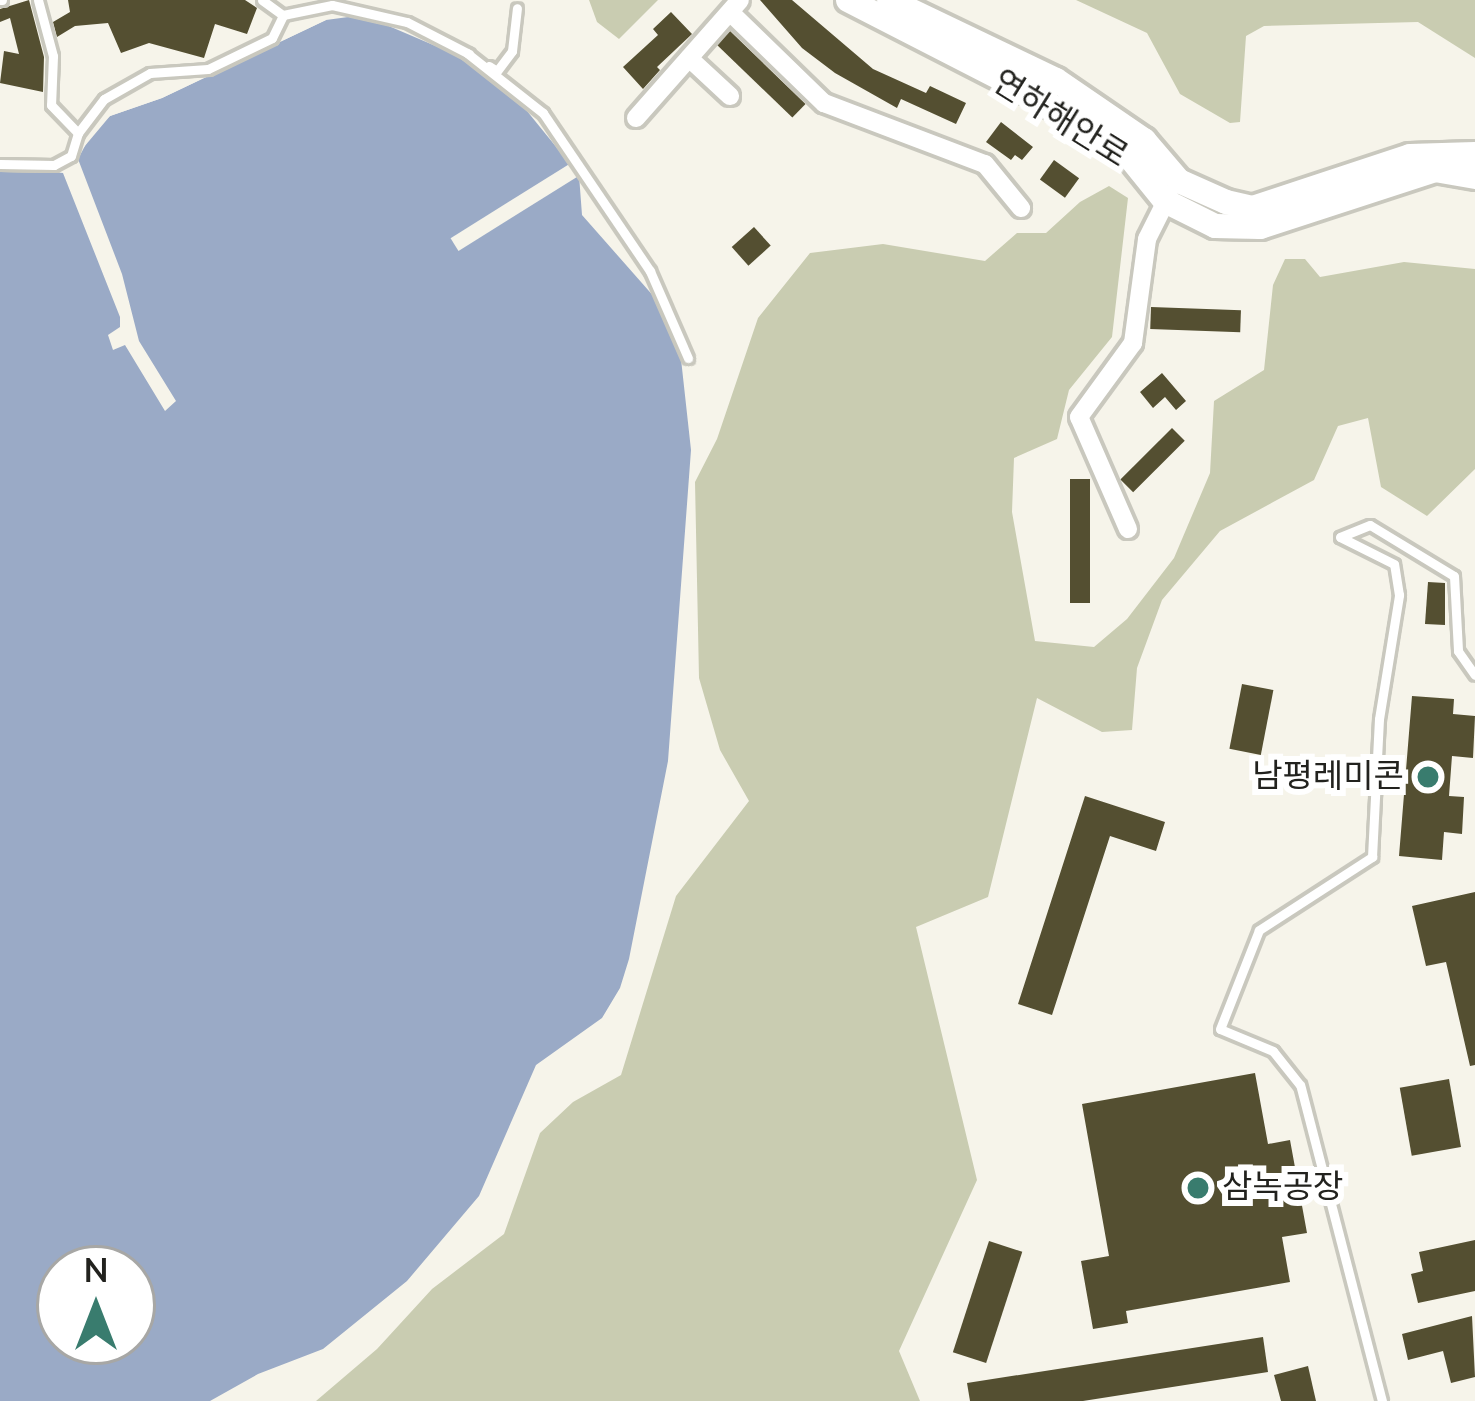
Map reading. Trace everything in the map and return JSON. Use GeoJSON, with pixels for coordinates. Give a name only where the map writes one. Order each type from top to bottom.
{"type":"FeatureCollection","features":[{"type":"Feature","properties":{"kind":"street","name":"연하해안로"},"geometry":{"type":"LineString","coordinates":[[848,0],[1036,97],[1127,154],[1215,226],[1260,227],[1435,170],[1475,177]]}},
{"type":"Feature","properties":{"kind":"street","name":"연하해안로"},"geometry":{"type":"LineString","coordinates":[[889,0],[1090,102],[1144,140],[1172,191]]}},
{"type":"Feature","properties":{"kind":"street"},"geometry":{"type":"LineString","coordinates":[[636,118],[735,6],[824,103],[985,164],[1022,208]]}},
{"type":"Feature","properties":{"kind":"street"},"geometry":{"type":"LineString","coordinates":[[689,58],[730,96]]}},
{"type":"Feature","properties":{"kind":"street","name":"연하해안로"},"geometry":{"type":"LineString","coordinates":[[1172,191],[1253,208],[1410,156],[1475,154]]}},
{"type":"Feature","properties":{"kind":"street"},"geometry":{"type":"LineString","coordinates":[[1128,529],[1079,417],[1133,343],[1147,239],[1172,191]]}},
{"type":"Feature","properties":{"kind":"lane"},"geometry":{"type":"LineString","coordinates":[[38,0],[53,56],[51,105],[78,133]]}},
{"type":"Feature","properties":{"kind":"lane"},"geometry":{"type":"LineString","coordinates":[[262,0],[283,15],[332,5],[407,22],[497,70],[512,52],[517,8]]}},
{"type":"Feature","properties":{"kind":"lane"},"geometry":{"type":"LineString","coordinates":[[0,164],[54,165],[71,156],[78,133],[104,99],[150,73],[208,69],[272,38],[283,15]]}},
{"type":"Feature","properties":{"kind":"lane"},"geometry":{"type":"LineString","coordinates":[[467,53],[543,113],[650,271],[688,358]]}},
{"type":"Feature","properties":{"kind":"lane"},"geometry":{"type":"LineString","coordinates":[[1382,1401],[1300,1085],[1273,1051],[1220,1029],[1259,930],[1372,857],[1379,719],[1400,595],[1394,564],[1340,537],[1370,525],[1454,576],[1458,651],[1475,675]]}},
{"type":"Feature","properties":{"kind":"green space"},"geometry":{"type":"Polygon","coordinates":[[[589,0],[658,0],[619,39],[597,22],[589,0]]]}},
{"type":"Feature","properties":{"kind":"green space"},"geometry":{"type":"Polygon","coordinates":[[[1076,0],[1475,0],[1475,58],[1418,22],[1264,26],[1246,36],[1240,122],[1230,123],[1180,94],[1147,33],[1076,0]]]}},
{"type":"Feature","properties":{"kind":"green space"},"geometry":{"type":"Polygon","coordinates":[[[1109,186],[1128,198],[1112,337],[1069,390],[1057,439],[1014,458],[1012,512],[1035,641],[1094,647],[1127,619],[1174,558],[1210,473],[1214,401],[1264,370],[1273,285],[1285,259],[1305,259],[1320,277],[1404,262],[1475,269],[1475,469],[1427,516],[1381,487],[1368,418],[1338,426],[1314,480],[1220,531],[1162,600],[1137,668],[1132,730],[1102,732],[1037,698],[988,897],[916,927],[977,1180],[899,1351],[920,1401],[316,1401],[377,1349],[432,1289],[504,1234],[540,1133],[573,1102],[621,1075],[676,896],[749,801],[720,750],[699,678],[695,482],[717,439],[758,318],[810,253],[883,244],[985,261],[1017,233],[1046,233],[1080,202],[1109,186]]]}},
{"type":"Feature","properties":{"kind":"water"},"geometry":{"type":"Polygon","coordinates":[[[363,15],[459,56],[518,100],[579,175],[582,215],[656,299],[681,359],[691,450],[668,761],[620,988],[602,1018],[536,1065],[479,1196],[407,1281],[323,1349],[258,1374],[210,1401],[0,1401],[0,167],[63,172],[110,116],[162,98],[326,20],[363,15]]]}},
{"type":"Feature","properties":{"kind":"pier"},"geometry":{"type":"Polygon","coordinates":[[[313,19],[326,20],[162,98],[110,116],[94,129],[78,159],[122,274],[139,341],[176,401],[165,411],[125,345],[113,350],[108,335],[120,327],[120,317],[63,173],[33,170],[33,164],[61,166],[77,150],[90,125],[108,110],[160,93],[313,19]]]}},
{"type":"Feature","properties":{"kind":"pier"},"geometry":{"type":"Polygon","coordinates":[[[571,163],[579,176],[459,251],[451,238],[571,163]]]}},
{"type":"Feature","properties":{"kind":"building"},"geometry":{"type":"Polygon","coordinates":[[[29,0],[44,57],[43,92],[0,83],[4,51],[19,54],[10,18],[0,22],[0,9],[29,0]]]}},
{"type":"Feature","properties":{"kind":"building"},"geometry":{"type":"Polygon","coordinates":[[[68,0],[245,0],[257,8],[247,34],[215,24],[204,58],[149,43],[121,53],[108,23],[75,26],[57,37],[53,22],[70,12],[68,0]]]}},
{"type":"Feature","properties":{"kind":"building"},"geometry":{"type":"Polygon","coordinates":[[[760,0],[792,0],[873,69],[926,93],[930,86],[966,103],[956,124],[901,99],[897,108],[835,73],[802,48],[760,0]]]}},
{"type":"Feature","properties":{"kind":"building"},"geometry":{"type":"Polygon","coordinates":[[[671,12],[692,34],[657,67],[660,70],[643,89],[623,67],[658,35],[653,29],[671,12]]]}},
{"type":"Feature","properties":{"kind":"building"},"geometry":{"type":"Polygon","coordinates":[[[730,31],[806,104],[792,118],[717,45],[730,31]]]}},
{"type":"Feature","properties":{"kind":"building"},"geometry":{"type":"Polygon","coordinates":[[[1001,122],[1033,147],[1022,160],[1015,155],[1011,160],[986,142],[1001,122]]]}},
{"type":"Feature","properties":{"kind":"building"},"geometry":{"type":"Polygon","coordinates":[[[1054,160],[1079,178],[1065,198],[1040,179],[1054,160]]]}},
{"type":"Feature","properties":{"kind":"building"},"geometry":{"type":"Polygon","coordinates":[[[754,227],[771,246],[748,266],[732,247],[754,227]]]}},
{"type":"Feature","properties":{"kind":"building"},"geometry":{"type":"Polygon","coordinates":[[[1151,307],[1241,310],[1240,332],[1150,329],[1151,307]]]}},
{"type":"Feature","properties":{"kind":"building"},"geometry":{"type":"Polygon","coordinates":[[[1162,373],[1186,401],[1176,410],[1165,397],[1153,408],[1140,392],[1162,373]]]}},
{"type":"Feature","properties":{"kind":"building"},"geometry":{"type":"Polygon","coordinates":[[[1172,428],[1185,441],[1133,492],[1120,480],[1172,428]]]}},
{"type":"Feature","properties":{"kind":"building"},"geometry":{"type":"Polygon","coordinates":[[[1070,479],[1090,479],[1090,603],[1070,603],[1070,479]]]}},
{"type":"Feature","properties":{"kind":"building"},"geometry":{"type":"Polygon","coordinates":[[[1428,582],[1445,583],[1445,625],[1425,624],[1428,582]]]}},
{"type":"Feature","properties":{"kind":"building"},"geometry":{"type":"Polygon","coordinates":[[[1242,684],[1273,690],[1261,755],[1229,749],[1242,684]]]}},
{"type":"Feature","properties":{"kind":"building","name":"남평레미콘"},"geometry":{"type":"Polygon","coordinates":[[[1412,696],[1454,699],[1453,714],[1475,716],[1473,758],[1452,756],[1449,796],[1464,797],[1462,834],[1444,832],[1442,860],[1399,856],[1412,696]]]}},
{"type":"Feature","properties":{"kind":"building"},"geometry":{"type":"Polygon","coordinates":[[[1085,796],[1165,822],[1156,851],[1110,836],[1052,1015],[1018,1004],[1085,796]]]}},
{"type":"Feature","properties":{"kind":"building"},"geometry":{"type":"Polygon","coordinates":[[[1475,892],[1475,1065],[1470,1066],[1446,962],[1426,966],[1412,906],[1475,892]]]}},
{"type":"Feature","properties":{"kind":"building","name":"삼녹공장"},"geometry":{"type":"Polygon","coordinates":[[[1255,1073],[1268,1144],[1290,1140],[1307,1233],[1282,1237],[1290,1282],[1126,1311],[1128,1323],[1093,1329],[1081,1261],[1109,1256],[1082,1104],[1255,1073]]]}},
{"type":"Feature","properties":{"kind":"building"},"geometry":{"type":"Polygon","coordinates":[[[1449,1079],[1461,1147],[1412,1156],[1400,1088],[1449,1079]]]}},
{"type":"Feature","properties":{"kind":"building"},"geometry":{"type":"Polygon","coordinates":[[[1475,1240],[1475,1291],[1418,1303],[1411,1274],[1423,1271],[1419,1252],[1475,1240]]]}},
{"type":"Feature","properties":{"kind":"building"},"geometry":{"type":"Polygon","coordinates":[[[989,1241],[1022,1252],[986,1363],[953,1352],[989,1241]]]}},
{"type":"Feature","properties":{"kind":"building"},"geometry":{"type":"Polygon","coordinates":[[[1472,1316],[1475,1377],[1451,1383],[1443,1351],[1408,1360],[1402,1334],[1472,1316]]]}},
{"type":"Feature","properties":{"kind":"building"},"geometry":{"type":"Polygon","coordinates":[[[1263,1337],[1268,1372],[1083,1401],[970,1401],[967,1383],[1263,1337]]]}},
{"type":"Feature","properties":{"kind":"building"},"geometry":{"type":"Polygon","coordinates":[[[1308,1366],[1316,1401],[1281,1401],[1274,1375],[1308,1366]]]}},
{"type":"Feature","properties":{"kind":"place","name":"남평레미콘"},"geometry":{"type":"Point","coordinates":[1428,777]}},
{"type":"Feature","properties":{"kind":"place","name":"삼녹공장"},"geometry":{"type":"Point","coordinates":[1198,1188]}}]}
